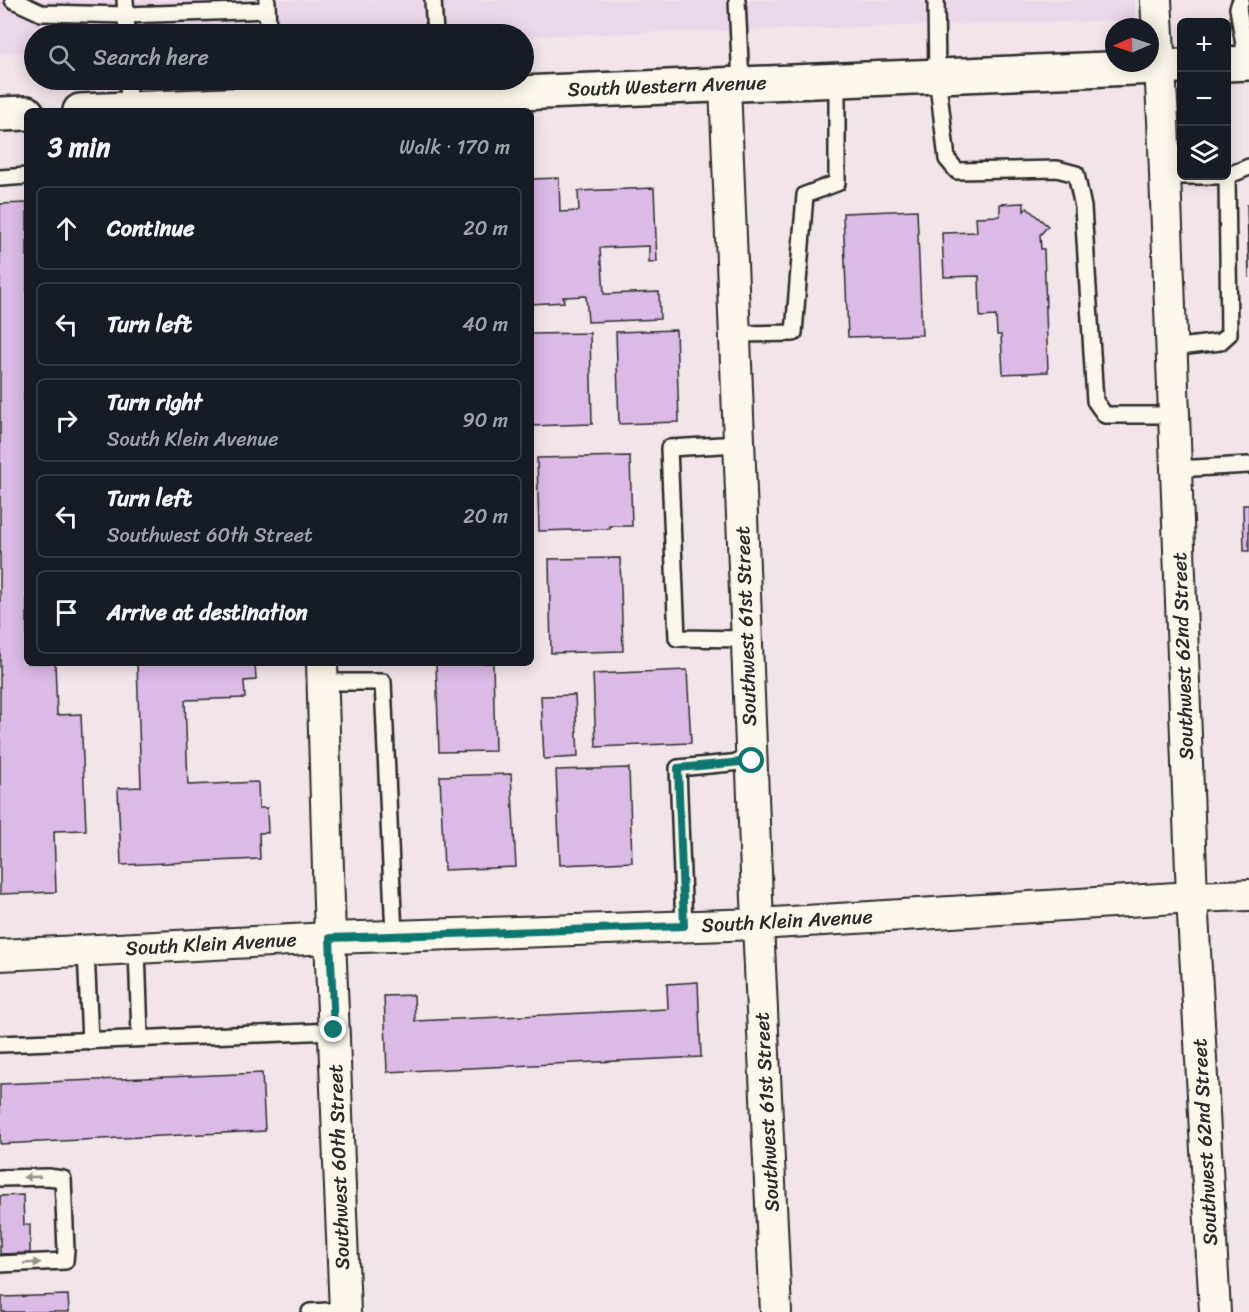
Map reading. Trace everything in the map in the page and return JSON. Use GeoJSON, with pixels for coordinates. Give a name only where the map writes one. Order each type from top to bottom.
{"type":"FeatureCollection","features":[{"type":"Feature","properties":{"kind":"main road","name":"South Western Avenue"},"geometry":{"type":"LineString","coordinates":[[534,86],[733,83],[1171,66]]}},
{"type":"Feature","properties":{"kind":"main road","name":"South Western Avenue"},"geometry":{"type":"LineString","coordinates":[[91,108],[114,102],[222,108],[282,99],[410,90]]}},
{"type":"Feature","properties":{"kind":"main road"},"geometry":{"type":"LineString","coordinates":[[0,114],[24,113]]}},
{"type":"Feature","properties":{"kind":"street","name":"Southwest 62nd Street"},"geometry":{"type":"LineString","coordinates":[[1156,0],[1171,66],[1165,176],[1173,415],[1192,897],[1215,1312]]}},
{"type":"Feature","properties":{"kind":"street","name":"Southwest 61st Street"},"geometry":{"type":"LineString","coordinates":[[733,83],[735,334],[776,1312]]}},
{"type":"Feature","properties":{"kind":"street","name":"Southwest 60th Street"},"geometry":{"type":"LineString","coordinates":[[322,673],[345,1311]]}},
{"type":"Feature","properties":{"kind":"street","name":"South Klein Avenue"},"geometry":{"type":"LineString","coordinates":[[0,955],[330,938],[758,924],[1249,895]]}},
{"type":"Feature","properties":{"kind":"lane"},"geometry":{"type":"LineString","coordinates":[[13,0],[41,13],[126,8],[267,5],[268,24]]}},
{"type":"Feature","properties":{"kind":"lane"},"geometry":{"type":"LineString","coordinates":[[433,0],[434,24]]}},
{"type":"Feature","properties":{"kind":"lane"},"geometry":{"type":"LineString","coordinates":[[733,83],[737,0]]}},
{"type":"Feature","properties":{"kind":"lane"},"geometry":{"type":"LineString","coordinates":[[936,0],[937,76],[947,159],[957,171],[1057,169],[1076,174],[1083,207],[1095,401],[1105,415],[1173,415]]}},
{"type":"Feature","properties":{"kind":"lane"},"geometry":{"type":"LineString","coordinates":[[1241,0],[1238,8],[1241,64]]}},
{"type":"Feature","properties":{"kind":"lane"},"geometry":{"type":"LineString","coordinates":[[126,8],[127,24]]}},
{"type":"Feature","properties":{"kind":"lane"},"geometry":{"type":"LineString","coordinates":[[735,334],[794,333],[805,195],[837,183],[837,79]]}},
{"type":"Feature","properties":{"kind":"lane"},"geometry":{"type":"LineString","coordinates":[[1231,174],[1249,167]]}},
{"type":"Feature","properties":{"kind":"lane"},"geometry":{"type":"LineString","coordinates":[[0,178],[24,176]]}},
{"type":"Feature","properties":{"kind":"lane"},"geometry":{"type":"LineString","coordinates":[[1165,176],[1177,176]]}},
{"type":"Feature","properties":{"kind":"lane"},"geometry":{"type":"LineString","coordinates":[[1171,348],[1220,342],[1229,334],[1227,180]]}},
{"type":"Feature","properties":{"kind":"lane"},"geometry":{"type":"LineString","coordinates":[[739,444],[669,448],[677,638],[747,639]]}},
{"type":"Feature","properties":{"kind":"lane"},"geometry":{"type":"LineString","coordinates":[[1176,469],[1249,465]]}},
{"type":"Feature","properties":{"kind":"lane"},"geometry":{"type":"LineString","coordinates":[[322,673],[382,681],[394,936]]}},
{"type":"Feature","properties":{"kind":"lane"},"geometry":{"type":"LineString","coordinates":[[684,926],[678,768],[752,761]]}},
{"type":"Feature","properties":{"kind":"lane"},"geometry":{"type":"LineString","coordinates":[[137,948],[140,1037]]}},
{"type":"Feature","properties":{"kind":"lane"},"geometry":{"type":"LineString","coordinates":[[87,951],[90,1041]]}},
{"type":"Feature","properties":{"kind":"lane"},"geometry":{"type":"LineString","coordinates":[[0,1044],[334,1030]]}},
{"type":"Feature","properties":{"kind":"lane"},"geometry":{"type":"LineString","coordinates":[[0,1178],[63,1179],[66,1250],[64,1261],[0,1264]]}},
{"type":"Feature","properties":{"kind":"lane"},"geometry":{"type":"LineString","coordinates":[[310,1312],[345,1311]]}},
{"type":"Feature","properties":{"kind":"shaded area"},"geometry":{"type":"Polygon","coordinates":[[[0,0],[1135,0],[1135,18],[1105,18],[1105,21],[534,36],[534,24],[24,24],[24,52],[0,53],[0,0]]]}},
{"type":"Feature","properties":{"kind":"building"},"geometry":{"type":"Polygon","coordinates":[[[559,178],[560,212],[579,211],[578,191],[654,188],[657,262],[649,263],[649,246],[600,248],[604,294],[659,292],[660,319],[588,322],[586,296],[563,297],[564,302],[534,304],[534,179],[559,178]]]}},
{"type":"Feature","properties":{"kind":"building"},"geometry":{"type":"Polygon","coordinates":[[[24,203],[24,666],[55,666],[57,715],[81,714],[86,830],[54,831],[56,892],[0,894],[0,204],[24,203]]]}},
{"type":"Feature","properties":{"kind":"building"},"geometry":{"type":"Polygon","coordinates":[[[1024,203],[1024,211],[1027,208],[1048,226],[1040,235],[1041,249],[1044,249],[1048,372],[1003,374],[1001,335],[997,335],[996,316],[980,317],[979,276],[944,277],[942,233],[977,232],[976,217],[1000,216],[1000,204],[1024,203]]]}},
{"type":"Feature","properties":{"kind":"building"},"geometry":{"type":"Polygon","coordinates":[[[1247,205],[1249,205],[1249,278],[1247,205]]]}},
{"type":"Feature","properties":{"kind":"building"},"geometry":{"type":"Polygon","coordinates":[[[917,210],[922,335],[848,337],[843,213],[917,210]]]}},
{"type":"Feature","properties":{"kind":"building"},"geometry":{"type":"Polygon","coordinates":[[[676,330],[679,422],[619,424],[616,332],[676,330]]]}},
{"type":"Feature","properties":{"kind":"building"},"geometry":{"type":"Polygon","coordinates":[[[590,333],[592,424],[534,426],[534,334],[590,333]]]}},
{"type":"Feature","properties":{"kind":"building"},"geometry":{"type":"Polygon","coordinates":[[[630,456],[632,526],[610,526],[610,529],[539,531],[537,458],[630,456]]]}},
{"type":"Feature","properties":{"kind":"building"},"geometry":{"type":"Polygon","coordinates":[[[1243,505],[1249,505],[1249,551],[1244,551],[1243,505]]]}},
{"type":"Feature","properties":{"kind":"building"},"geometry":{"type":"Polygon","coordinates":[[[620,558],[623,651],[551,653],[549,559],[620,558]]]}},
{"type":"Feature","properties":{"kind":"building"},"geometry":{"type":"Polygon","coordinates":[[[137,666],[255,666],[256,680],[244,681],[245,698],[185,700],[188,785],[258,782],[259,808],[267,808],[268,833],[259,833],[260,859],[121,865],[118,788],[141,787],[137,666]]]}},
{"type":"Feature","properties":{"kind":"building"},"geometry":{"type":"Polygon","coordinates":[[[436,666],[493,666],[495,751],[439,752],[436,666]]]}},
{"type":"Feature","properties":{"kind":"building"},"geometry":{"type":"Polygon","coordinates":[[[687,670],[691,743],[596,747],[593,674],[687,670]]]}},
{"type":"Feature","properties":{"kind":"building"},"geometry":{"type":"Polygon","coordinates":[[[575,695],[578,757],[544,759],[541,696],[575,695]]]}},
{"type":"Feature","properties":{"kind":"building"},"geometry":{"type":"Polygon","coordinates":[[[629,768],[632,862],[560,865],[556,770],[629,768]]]}},
{"type":"Feature","properties":{"kind":"building"},"geometry":{"type":"Polygon","coordinates":[[[511,774],[516,867],[444,870],[440,776],[511,774]]]}},
{"type":"Feature","properties":{"kind":"building"},"geometry":{"type":"Polygon","coordinates":[[[698,982],[701,1057],[387,1072],[384,996],[414,995],[415,1021],[668,1009],[667,984],[698,982]]]}},
{"type":"Feature","properties":{"kind":"building"},"geometry":{"type":"Polygon","coordinates":[[[262,1073],[265,1131],[0,1144],[0,1084],[262,1073]]]}},
{"type":"Feature","properties":{"kind":"building"},"geometry":{"type":"Polygon","coordinates":[[[23,1195],[24,1225],[30,1225],[30,1253],[0,1254],[0,1196],[23,1195]]]}},
{"type":"Feature","properties":{"kind":"building"},"geometry":{"type":"Polygon","coordinates":[[[68,1295],[69,1312],[2,1312],[2,1297],[68,1295]]]}},
{"type":"Feature","properties":{"kind":"route"},"geometry":{"type":"LineString","coordinates":[[334,1030],[330,938],[684,926],[678,768],[752,761]]}}]}
